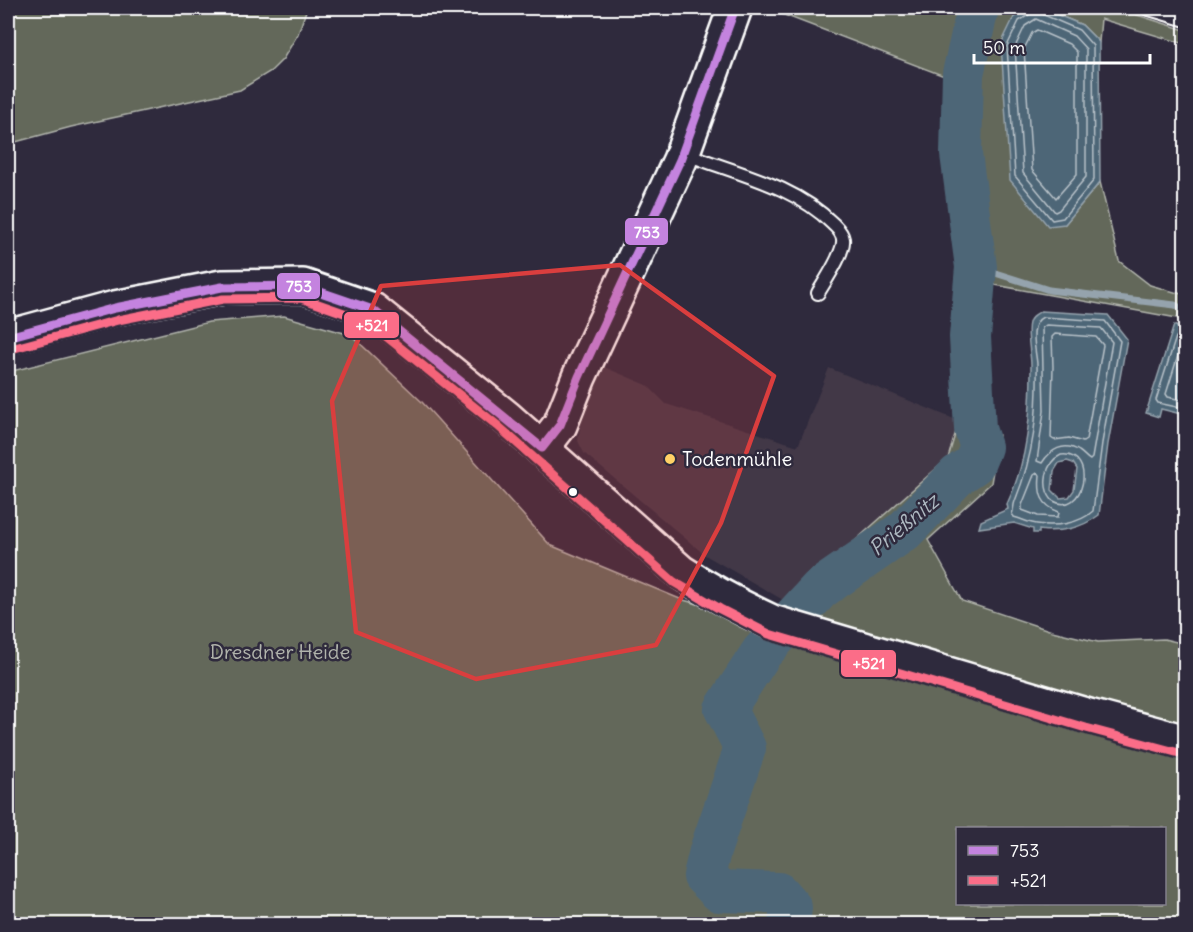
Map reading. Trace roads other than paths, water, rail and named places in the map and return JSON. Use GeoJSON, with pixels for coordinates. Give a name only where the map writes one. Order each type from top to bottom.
{"type":"FeatureCollection","features":[{"type":"Feature","properties":{"kind":"main road"},"geometry":{"type":"LineString","coordinates":[[542,448],[560,425],[579,377],[683,153],[735,8]]}},
{"type":"Feature","properties":{"kind":"main road"},"geometry":{"type":"LineString","coordinates":[[8,337],[115,308],[222,287],[303,286],[373,310],[506,417],[681,572],[711,592],[772,622],[813,632],[1089,716],[1185,742]]}},
{"type":"Feature","properties":{"kind":"lane"},"geometry":{"type":"LineString","coordinates":[[1146,8],[1185,20]]}},
{"type":"Feature","properties":{"kind":"lane"},"geometry":{"type":"LineString","coordinates":[[683,153],[790,194],[816,210],[837,229],[842,235],[843,245],[818,293]]}},
{"type":"Feature","properties":{"kind":"water"},"geometry":{"type":"Polygon","coordinates":[[[1030,8],[1041,8],[1082,25],[1099,42],[1100,182],[1065,224],[1048,226],[1010,180],[1001,44],[1014,17],[1030,8]]]}},
{"type":"Feature","properties":{"kind":"water"},"geometry":{"type":"Polygon","coordinates":[[[1041,311],[1108,315],[1127,339],[1108,444],[1099,515],[1078,526],[1055,531],[1039,530],[1039,533],[1033,533],[1033,529],[1014,523],[979,528],[981,521],[1008,509],[1007,504],[1020,471],[1027,436],[1030,401],[1031,365],[1028,327],[1031,319],[1041,311]],[[1067,461],[1059,463],[1054,471],[1052,490],[1060,498],[1069,497],[1074,490],[1077,469],[1073,463],[1067,461]]]}},
{"type":"Feature","properties":{"kind":"water"},"geometry":{"type":"Polygon","coordinates":[[[1174,325],[1185,331],[1185,415],[1161,409],[1159,417],[1146,413],[1174,325]]]}},
{"type":"Feature","properties":{"kind":"waterway","name":"Prießnitz"},"geometry":{"type":"LineString","coordinates":[[789,924],[791,908],[778,893],[719,891],[704,876],[710,851],[745,748],[725,709],[762,652],[820,589],[904,531],[958,475],[974,464],[981,447],[975,429],[970,337],[976,267],[961,154],[963,74],[978,8]]}},
{"type":"Feature","properties":{"kind":"waterway"},"geometry":{"type":"LineString","coordinates":[[976,267],[1049,290],[1175,305],[1186,311]]}},
{"type":"Feature","properties":{"kind":"place","name":"Todenmühle"},"geometry":{"type":"Point","coordinates":[670,459]}},
{"type":"Feature","properties":{"kind":"park label","name":"Dresdner Heide"},"geometry":{"type":"Point","coordinates":[280,652]}}]}
